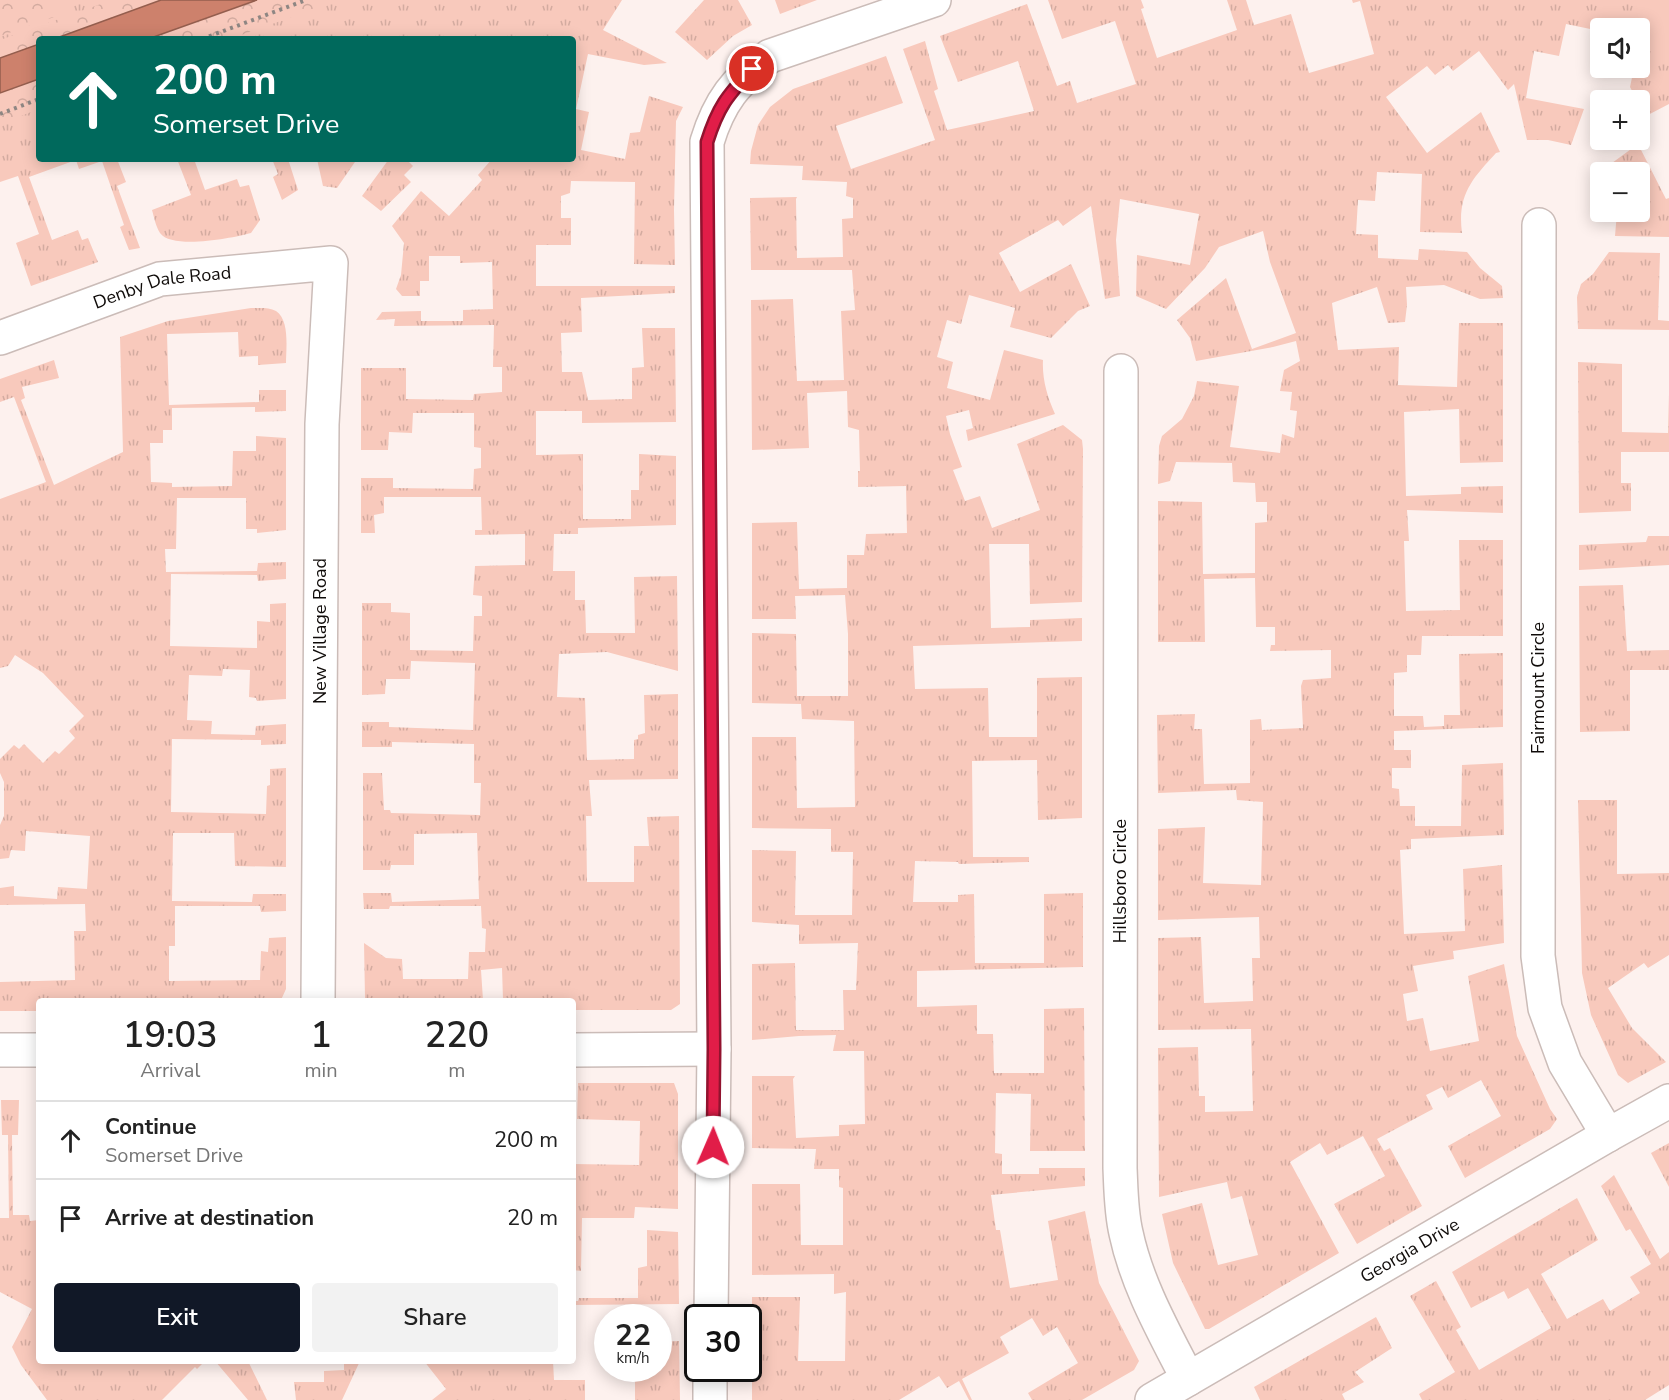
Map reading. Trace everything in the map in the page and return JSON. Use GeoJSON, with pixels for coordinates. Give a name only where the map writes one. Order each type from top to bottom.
{"type":"FeatureCollection","features":[{"type":"Feature","properties":{"kind":"street"},"geometry":{"type":"LineString","coordinates":[[711,1304],[714,1049],[707,142],[715,116],[730,92],[752,69],[770,56],[934,0]]}},
{"type":"Feature","properties":{"kind":"street","name":"Fairmount Circle"},"geometry":{"type":"LineString","coordinates":[[1539,225],[1538,956],[1545,1008],[1565,1063],[1608,1135]]}},
{"type":"Feature","properties":{"kind":"street","name":"Denby Dale Road"},"geometry":{"type":"LineString","coordinates":[[0,338],[160,279],[331,262]]}},
{"type":"Feature","properties":{"kind":"street","name":"New Village Road"},"geometry":{"type":"LineString","coordinates":[[318,998],[322,424],[331,262]]}},
{"type":"Feature","properties":{"kind":"street","name":"Hillsboro Circle"},"geometry":{"type":"LineString","coordinates":[[1121,371],[1121,1201],[1126,1233],[1143,1288],[1188,1379]]}},
{"type":"Feature","properties":{"kind":"street"},"geometry":{"type":"LineString","coordinates":[[576,1050],[714,1049]]}},
{"type":"Feature","properties":{"kind":"street"},"geometry":{"type":"LineString","coordinates":[[0,1050],[36,1050]]}},
{"type":"Feature","properties":{"kind":"street","name":"Georgia Drive"},"geometry":{"type":"LineString","coordinates":[[1152,1400],[1669,1101]]}},
{"type":"Feature","properties":{"kind":"street"},"geometry":{"type":"LineString","coordinates":[[710,1382],[710,1400]]}},
{"type":"Feature","properties":{"kind":"path"},"geometry":{"type":"LineString","coordinates":[[210,36],[306,0]]}},
{"type":"Feature","properties":{"kind":"path"},"geometry":{"type":"LineString","coordinates":[[0,114],[36,100]]}},
{"type":"Feature","properties":{"kind":"green space"},"geometry":{"type":"Polygon","coordinates":[[[0,0],[622,0],[603,30],[667,63],[644,65],[588,54],[576,109],[576,36],[36,36],[36,162],[70,162],[29,177],[52,240],[78,230],[82,240],[88,238],[98,262],[31,286],[16,243],[39,234],[18,176],[0,182],[0,0]]]}},
{"type":"Feature","properties":{"kind":"green space"},"geometry":{"type":"Polygon","coordinates":[[[0,0],[50,0],[57,16],[0,36],[0,0]]]}},
{"type":"Feature","properties":{"kind":"green space"},"geometry":{"type":"Polygon","coordinates":[[[112,0],[339,0],[238,36],[36,36],[36,110],[0,124],[0,40],[112,0]]]}},
{"type":"Feature","properties":{"kind":"green space"},"geometry":{"type":"Polygon","coordinates":[[[704,0],[738,0],[752,25],[733,36],[707,60],[675,32],[704,0]]]}},
{"type":"Feature","properties":{"kind":"green space"},"geometry":{"type":"Polygon","coordinates":[[[775,0],[817,0],[780,14],[775,0]]]}},
{"type":"Feature","properties":{"kind":"green space"},"geometry":{"type":"Polygon","coordinates":[[[1048,0],[1141,0],[1144,8],[1141,9],[1157,58],[1237,30],[1227,0],[1246,0],[1254,25],[1291,14],[1309,73],[1374,54],[1360,1],[1353,3],[1352,0],[1669,0],[1669,104],[1650,114],[1650,90],[1632,90],[1630,87],[1632,78],[1650,78],[1650,18],[1590,18],[1590,29],[1566,24],[1559,56],[1534,51],[1526,98],[1584,109],[1571,145],[1548,140],[1527,140],[1514,84],[1508,90],[1479,51],[1453,71],[1448,65],[1435,75],[1427,66],[1386,97],[1427,153],[1481,112],[1500,152],[1487,162],[1468,188],[1462,208],[1462,233],[1420,232],[1422,174],[1377,172],[1375,201],[1358,200],[1356,234],[1378,235],[1378,258],[1418,260],[1419,249],[1467,252],[1480,268],[1502,286],[1503,298],[1480,299],[1444,285],[1406,287],[1405,322],[1388,323],[1377,287],[1332,303],[1338,350],[1399,347],[1398,385],[1457,387],[1459,323],[1503,323],[1503,462],[1460,463],[1459,409],[1404,412],[1406,496],[1461,494],[1461,487],[1503,486],[1503,513],[1407,510],[1409,541],[1404,541],[1406,611],[1460,610],[1459,540],[1503,540],[1503,636],[1422,636],[1421,655],[1407,655],[1407,672],[1394,673],[1394,716],[1423,716],[1424,727],[1444,726],[1444,715],[1460,715],[1459,654],[1503,653],[1503,727],[1394,731],[1394,750],[1411,750],[1411,768],[1392,768],[1392,788],[1399,789],[1400,806],[1415,806],[1415,826],[1461,826],[1462,765],[1503,763],[1504,835],[1411,839],[1411,849],[1400,850],[1404,934],[1465,931],[1463,869],[1502,865],[1504,943],[1453,951],[1454,959],[1413,966],[1418,991],[1403,994],[1407,1021],[1423,1018],[1430,1051],[1479,1041],[1468,976],[1504,964],[1517,1036],[1550,1109],[1557,1119],[1550,1129],[1465,1178],[1448,1146],[1501,1116],[1481,1080],[1448,1098],[1442,1087],[1426,1095],[1433,1109],[1377,1139],[1384,1151],[1390,1148],[1422,1206],[1357,1244],[1334,1204],[1385,1176],[1363,1136],[1327,1155],[1320,1143],[1290,1162],[1339,1253],[1209,1329],[1205,1329],[1173,1263],[1162,1214],[1202,1203],[1218,1265],[1258,1255],[1242,1196],[1231,1199],[1227,1182],[1159,1197],[1158,1048],[1198,1047],[1199,1096],[1205,1096],[1205,1112],[1253,1111],[1251,1029],[1158,1030],[1158,938],[1201,937],[1204,1003],[1253,1001],[1252,958],[1260,958],[1259,917],[1158,920],[1158,829],[1205,827],[1203,883],[1261,885],[1263,802],[1237,800],[1236,790],[1158,793],[1157,715],[1195,714],[1194,729],[1202,729],[1204,784],[1250,783],[1250,720],[1261,719],[1262,730],[1303,728],[1301,686],[1303,680],[1331,678],[1331,650],[1270,651],[1271,645],[1275,645],[1275,627],[1256,627],[1255,578],[1204,579],[1205,642],[1158,642],[1158,501],[1202,502],[1203,574],[1255,573],[1255,523],[1267,522],[1267,502],[1256,502],[1255,483],[1233,482],[1232,463],[1176,462],[1170,481],[1158,484],[1159,446],[1162,436],[1182,419],[1194,396],[1197,381],[1239,386],[1230,447],[1280,453],[1282,434],[1294,438],[1297,411],[1290,410],[1292,392],[1280,391],[1284,370],[1300,361],[1296,341],[1196,361],[1190,338],[1177,320],[1226,278],[1252,349],[1296,333],[1270,262],[1263,231],[1219,247],[1205,268],[1166,309],[1136,296],[1137,255],[1190,265],[1199,214],[1120,199],[1116,240],[1120,296],[1105,299],[1091,206],[1063,226],[1058,220],[999,253],[1020,292],[1071,264],[1090,306],[1078,311],[1051,338],[1010,327],[1015,308],[969,295],[961,324],[947,320],[937,357],[953,362],[947,388],[990,400],[1004,350],[1043,360],[1043,374],[1055,414],[968,441],[966,430],[973,428],[969,410],[946,416],[962,467],[953,470],[965,501],[980,496],[992,528],[1040,510],[1017,444],[1063,425],[1082,440],[1082,602],[1030,604],[1029,544],[989,544],[991,628],[1030,627],[1030,620],[1082,618],[1082,641],[913,646],[915,689],[988,688],[989,737],[1037,737],[1037,678],[1082,677],[1082,818],[1038,820],[1037,760],[972,761],[973,857],[1029,857],[1029,862],[959,864],[958,862],[915,861],[913,902],[958,902],[958,895],[974,894],[975,963],[1044,963],[1044,894],[1083,893],[1083,967],[917,971],[917,1007],[977,1005],[977,1034],[993,1034],[994,1073],[1044,1073],[1044,1009],[1084,1008],[1085,1151],[1030,1151],[1031,1094],[996,1093],[995,1153],[1002,1154],[1002,1174],[1039,1174],[1039,1168],[1085,1168],[1085,1186],[991,1195],[996,1230],[1000,1230],[1010,1288],[1058,1280],[1048,1221],[1085,1211],[1099,1283],[1139,1361],[1134,1370],[1082,1400],[1032,1400],[1028,1393],[1078,1363],[1057,1327],[1043,1336],[1032,1318],[1000,1337],[1009,1353],[962,1379],[972,1400],[969,1400],[959,1381],[947,1388],[939,1376],[899,1400],[752,1400],[752,1382],[762,1382],[762,1304],[752,1304],[752,1297],[800,1297],[798,1361],[845,1361],[846,1292],[834,1294],[834,1274],[752,1275],[752,1184],[800,1184],[801,1245],[843,1245],[843,1188],[839,1187],[839,1169],[814,1169],[816,1149],[752,1148],[752,1076],[795,1076],[793,1079],[796,1138],[839,1136],[839,1125],[865,1124],[864,1051],[833,1051],[836,1035],[752,1040],[752,964],[795,963],[796,1030],[844,1030],[843,990],[856,990],[858,943],[799,944],[799,925],[752,922],[752,850],[796,851],[795,915],[852,915],[853,852],[831,852],[831,829],[752,828],[752,737],[796,737],[797,808],[855,807],[854,721],[802,719],[801,704],[752,703],[752,633],[796,634],[797,696],[848,696],[848,634],[845,595],[795,596],[796,619],[752,619],[752,523],[797,522],[799,589],[847,588],[847,555],[864,555],[866,534],[907,533],[906,486],[858,487],[859,430],[848,427],[847,391],[807,393],[809,448],[752,450],[751,300],[793,299],[797,381],[844,380],[841,311],[855,310],[852,270],[751,270],[750,198],[797,197],[797,258],[843,257],[842,219],[853,218],[853,198],[846,196],[847,182],[802,180],[803,166],[750,164],[751,151],[758,125],[770,107],[793,89],[886,56],[903,103],[836,126],[851,169],[935,140],[903,49],[925,41],[938,89],[934,91],[947,130],[1034,111],[1018,61],[958,82],[940,36],[1027,4],[1057,86],[1070,81],[1077,103],[1136,84],[1115,21],[1062,39],[1048,0]]]}},
{"type":"Feature","properties":{"kind":"green space"},"geometry":{"type":"Polygon","coordinates":[[[1635,0],[1669,0],[1669,41],[1650,45],[1650,18],[1639,18],[1635,0]]]}},
{"type":"Feature","properties":{"kind":"green space"},"geometry":{"type":"Polygon","coordinates":[[[649,96],[683,107],[676,121],[675,265],[634,264],[635,182],[571,181],[570,193],[561,196],[561,218],[571,218],[571,245],[536,245],[536,286],[675,286],[675,293],[581,298],[582,332],[561,333],[562,372],[582,372],[588,400],[632,399],[632,368],[644,367],[642,328],[675,328],[676,422],[582,423],[582,411],[536,411],[536,455],[583,454],[583,519],[631,519],[631,490],[639,490],[639,454],[676,456],[676,525],[578,528],[578,534],[554,534],[553,571],[575,571],[575,600],[585,600],[586,633],[635,633],[634,577],[677,576],[678,671],[607,652],[559,654],[557,697],[585,698],[587,760],[634,759],[634,740],[638,739],[638,735],[645,733],[644,695],[678,694],[678,779],[589,780],[592,816],[586,816],[587,882],[634,882],[634,846],[649,846],[647,817],[679,816],[680,1004],[671,1010],[576,1010],[576,998],[503,998],[502,968],[481,970],[483,998],[365,998],[364,943],[386,958],[402,959],[403,979],[468,979],[469,952],[485,952],[486,929],[482,928],[481,906],[390,906],[389,909],[364,909],[363,893],[391,893],[392,902],[479,899],[477,833],[414,834],[414,865],[391,865],[390,870],[363,870],[363,773],[382,773],[384,810],[390,810],[391,813],[480,815],[481,783],[474,783],[474,744],[392,742],[392,747],[362,747],[362,722],[389,722],[389,727],[473,730],[475,663],[411,661],[410,679],[386,679],[385,694],[362,695],[362,603],[391,603],[391,612],[410,613],[410,650],[473,651],[474,616],[482,616],[482,596],[473,595],[475,566],[525,565],[525,534],[475,535],[475,530],[482,530],[481,497],[384,497],[384,513],[374,515],[375,533],[361,533],[361,478],[393,478],[393,488],[473,489],[474,469],[481,468],[481,448],[474,447],[474,413],[413,413],[412,433],[389,432],[388,450],[361,450],[361,368],[406,368],[406,399],[473,400],[474,394],[502,392],[502,367],[493,367],[494,325],[394,326],[395,319],[376,320],[382,312],[421,311],[421,321],[463,321],[463,310],[493,309],[492,262],[460,263],[460,256],[429,256],[429,281],[420,281],[420,296],[402,296],[396,289],[401,275],[404,243],[392,226],[421,191],[449,216],[482,180],[478,175],[489,162],[576,162],[576,109],[589,112],[581,150],[625,159],[630,133],[640,132],[649,96]]]}},
{"type":"Feature","properties":{"kind":"green space"},"geometry":{"type":"Polygon","coordinates":[[[1630,150],[1641,150],[1647,162],[1613,162],[1630,150]]]}},
{"type":"Feature","properties":{"kind":"green space"},"geometry":{"type":"Polygon","coordinates":[[[77,162],[99,162],[79,169],[77,162]]]}},
{"type":"Feature","properties":{"kind":"green space"},"geometry":{"type":"Polygon","coordinates":[[[102,162],[118,162],[126,182],[117,186],[140,248],[129,250],[120,227],[124,225],[102,162]]]}},
{"type":"Feature","properties":{"kind":"green space"},"geometry":{"type":"Polygon","coordinates":[[[178,162],[195,162],[205,190],[237,179],[240,187],[249,185],[260,220],[251,233],[231,238],[189,242],[167,238],[160,233],[152,210],[191,195],[178,162]]]}},
{"type":"Feature","properties":{"kind":"green space"},"geometry":{"type":"Polygon","coordinates":[[[273,162],[289,162],[298,190],[282,200],[273,177],[278,174],[273,162]]]}},
{"type":"Feature","properties":{"kind":"green space"},"geometry":{"type":"Polygon","coordinates":[[[318,162],[355,162],[337,188],[323,186],[318,162]]]}},
{"type":"Feature","properties":{"kind":"green space"},"geometry":{"type":"Polygon","coordinates":[[[387,162],[409,162],[413,166],[404,175],[411,182],[381,211],[362,196],[387,162]]]}},
{"type":"Feature","properties":{"kind":"green space"},"geometry":{"type":"Polygon","coordinates":[[[1650,168],[1666,199],[1669,198],[1669,237],[1615,236],[1616,222],[1650,222],[1650,168]]]}},
{"type":"Feature","properties":{"kind":"green space"},"geometry":{"type":"Polygon","coordinates":[[[1609,252],[1660,253],[1658,320],[1669,321],[1669,330],[1578,329],[1577,297],[1581,284],[1593,274],[1609,252]]]}},
{"type":"Feature","properties":{"kind":"green space"},"geometry":{"type":"Polygon","coordinates":[[[264,308],[276,311],[285,328],[286,363],[258,365],[258,356],[239,357],[238,332],[167,334],[169,405],[259,402],[259,390],[286,390],[286,411],[255,412],[255,407],[172,408],[172,430],[163,430],[163,443],[150,443],[151,482],[172,483],[172,487],[232,486],[233,451],[256,451],[256,436],[286,438],[286,530],[257,533],[257,529],[246,529],[246,498],[177,498],[176,549],[165,549],[166,572],[257,571],[258,563],[286,562],[286,579],[258,581],[257,575],[171,574],[170,646],[257,648],[257,621],[270,622],[270,604],[286,603],[286,699],[257,701],[256,698],[249,697],[250,670],[223,669],[222,676],[189,675],[187,720],[212,721],[211,734],[255,735],[256,726],[286,724],[286,744],[261,745],[261,740],[172,739],[171,812],[266,814],[270,769],[286,768],[286,867],[235,866],[234,833],[173,833],[172,901],[252,902],[253,894],[286,894],[286,911],[261,912],[260,906],[175,906],[175,946],[169,946],[169,981],[260,980],[261,951],[268,952],[269,938],[286,937],[286,989],[282,998],[36,998],[36,1011],[0,1011],[0,982],[75,980],[74,931],[86,931],[85,904],[0,905],[0,888],[14,886],[14,896],[57,899],[58,887],[87,889],[90,836],[26,831],[25,851],[11,850],[9,858],[0,859],[4,782],[0,773],[0,759],[14,745],[19,749],[24,744],[43,763],[55,751],[59,754],[75,738],[69,731],[84,716],[43,673],[15,655],[8,666],[0,668],[0,499],[46,482],[14,397],[0,402],[0,379],[54,360],[59,378],[22,387],[25,398],[21,400],[54,485],[123,452],[120,337],[168,321],[264,308]]]}},
{"type":"Feature","properties":{"kind":"green space"},"geometry":{"type":"Polygon","coordinates":[[[1578,362],[1622,364],[1622,432],[1668,433],[1669,394],[1669,452],[1621,452],[1621,483],[1631,483],[1631,511],[1579,513],[1578,362]]]}},
{"type":"Feature","properties":{"kind":"green space"},"geometry":{"type":"Polygon","coordinates":[[[1648,536],[1669,536],[1669,565],[1579,570],[1579,545],[1646,542],[1648,536]]]}},
{"type":"Feature","properties":{"kind":"green space"},"geometry":{"type":"Polygon","coordinates":[[[1623,585],[1627,651],[1669,650],[1669,670],[1630,670],[1630,731],[1580,732],[1579,586],[1623,585]]]}},
{"type":"Feature","properties":{"kind":"green space"},"geometry":{"type":"Polygon","coordinates":[[[1578,800],[1617,800],[1617,874],[1669,873],[1669,955],[1648,968],[1644,963],[1608,988],[1632,1028],[1666,1062],[1628,1083],[1618,1075],[1591,1015],[1582,973],[1578,800]]]}},
{"type":"Feature","properties":{"kind":"green space"},"geometry":{"type":"Polygon","coordinates":[[[578,1083],[674,1083],[678,1094],[678,1209],[635,1207],[634,1218],[582,1218],[581,1271],[576,1270],[576,1164],[639,1165],[640,1121],[577,1119],[578,1083]]]}},
{"type":"Feature","properties":{"kind":"green space"},"geometry":{"type":"Polygon","coordinates":[[[1,1100],[19,1100],[18,1135],[12,1135],[13,1215],[29,1215],[30,1221],[36,1220],[36,1364],[202,1364],[197,1369],[195,1367],[162,1400],[47,1400],[21,1365],[12,1347],[32,1309],[0,1292],[0,1218],[9,1218],[8,1135],[2,1135],[1,1100]]]}},
{"type":"Feature","properties":{"kind":"green space"},"geometry":{"type":"Polygon","coordinates":[[[1669,1143],[1669,1187],[1651,1153],[1669,1143]]]}},
{"type":"Feature","properties":{"kind":"green space"},"geometry":{"type":"Polygon","coordinates":[[[1614,1175],[1660,1259],[1669,1252],[1669,1385],[1645,1400],[1422,1400],[1419,1394],[1455,1372],[1410,1296],[1436,1281],[1461,1327],[1456,1330],[1479,1370],[1551,1328],[1528,1288],[1508,1299],[1504,1291],[1471,1308],[1452,1272],[1577,1198],[1598,1240],[1541,1274],[1567,1319],[1603,1299],[1610,1311],[1640,1293],[1630,1277],[1651,1264],[1630,1229],[1626,1231],[1601,1186],[1614,1175]]]}},
{"type":"Feature","properties":{"kind":"green space"},"geometry":{"type":"Polygon","coordinates":[[[647,1230],[678,1232],[679,1304],[576,1305],[579,1298],[638,1298],[638,1268],[647,1266],[647,1230]]]}},
{"type":"Feature","properties":{"kind":"green space"},"geometry":{"type":"Polygon","coordinates":[[[1376,1317],[1392,1348],[1355,1372],[1364,1382],[1342,1394],[1345,1400],[1260,1400],[1254,1387],[1376,1317]]]}},
{"type":"Feature","properties":{"kind":"green space"},"geometry":{"type":"Polygon","coordinates":[[[672,1341],[679,1341],[680,1400],[635,1400],[635,1382],[672,1382],[672,1341]]]}},
{"type":"Feature","properties":{"kind":"green space"},"geometry":{"type":"Polygon","coordinates":[[[218,1364],[249,1364],[267,1400],[248,1400],[218,1364]]]}},
{"type":"Feature","properties":{"kind":"green space"},"geometry":{"type":"Polygon","coordinates":[[[344,1364],[359,1364],[342,1400],[296,1400],[294,1382],[324,1382],[324,1371],[344,1370],[344,1364]]]}},
{"type":"Feature","properties":{"kind":"green space"},"geometry":{"type":"Polygon","coordinates":[[[426,1364],[553,1364],[554,1380],[585,1380],[585,1400],[432,1400],[446,1389],[426,1364]]]}},
{"type":"Feature","properties":{"kind":"shaded area"},"geometry":{"type":"Polygon","coordinates":[[[161,0],[257,0],[156,36],[62,36],[161,0]]]}},
{"type":"Feature","properties":{"kind":"shaded area"},"geometry":{"type":"Polygon","coordinates":[[[36,45],[36,80],[0,93],[0,58],[36,45]]]}},
{"type":"Feature","properties":{"kind":"route"},"geometry":{"type":"LineString","coordinates":[[713,1147],[707,142],[720,107],[730,92],[752,69]]}}]}
